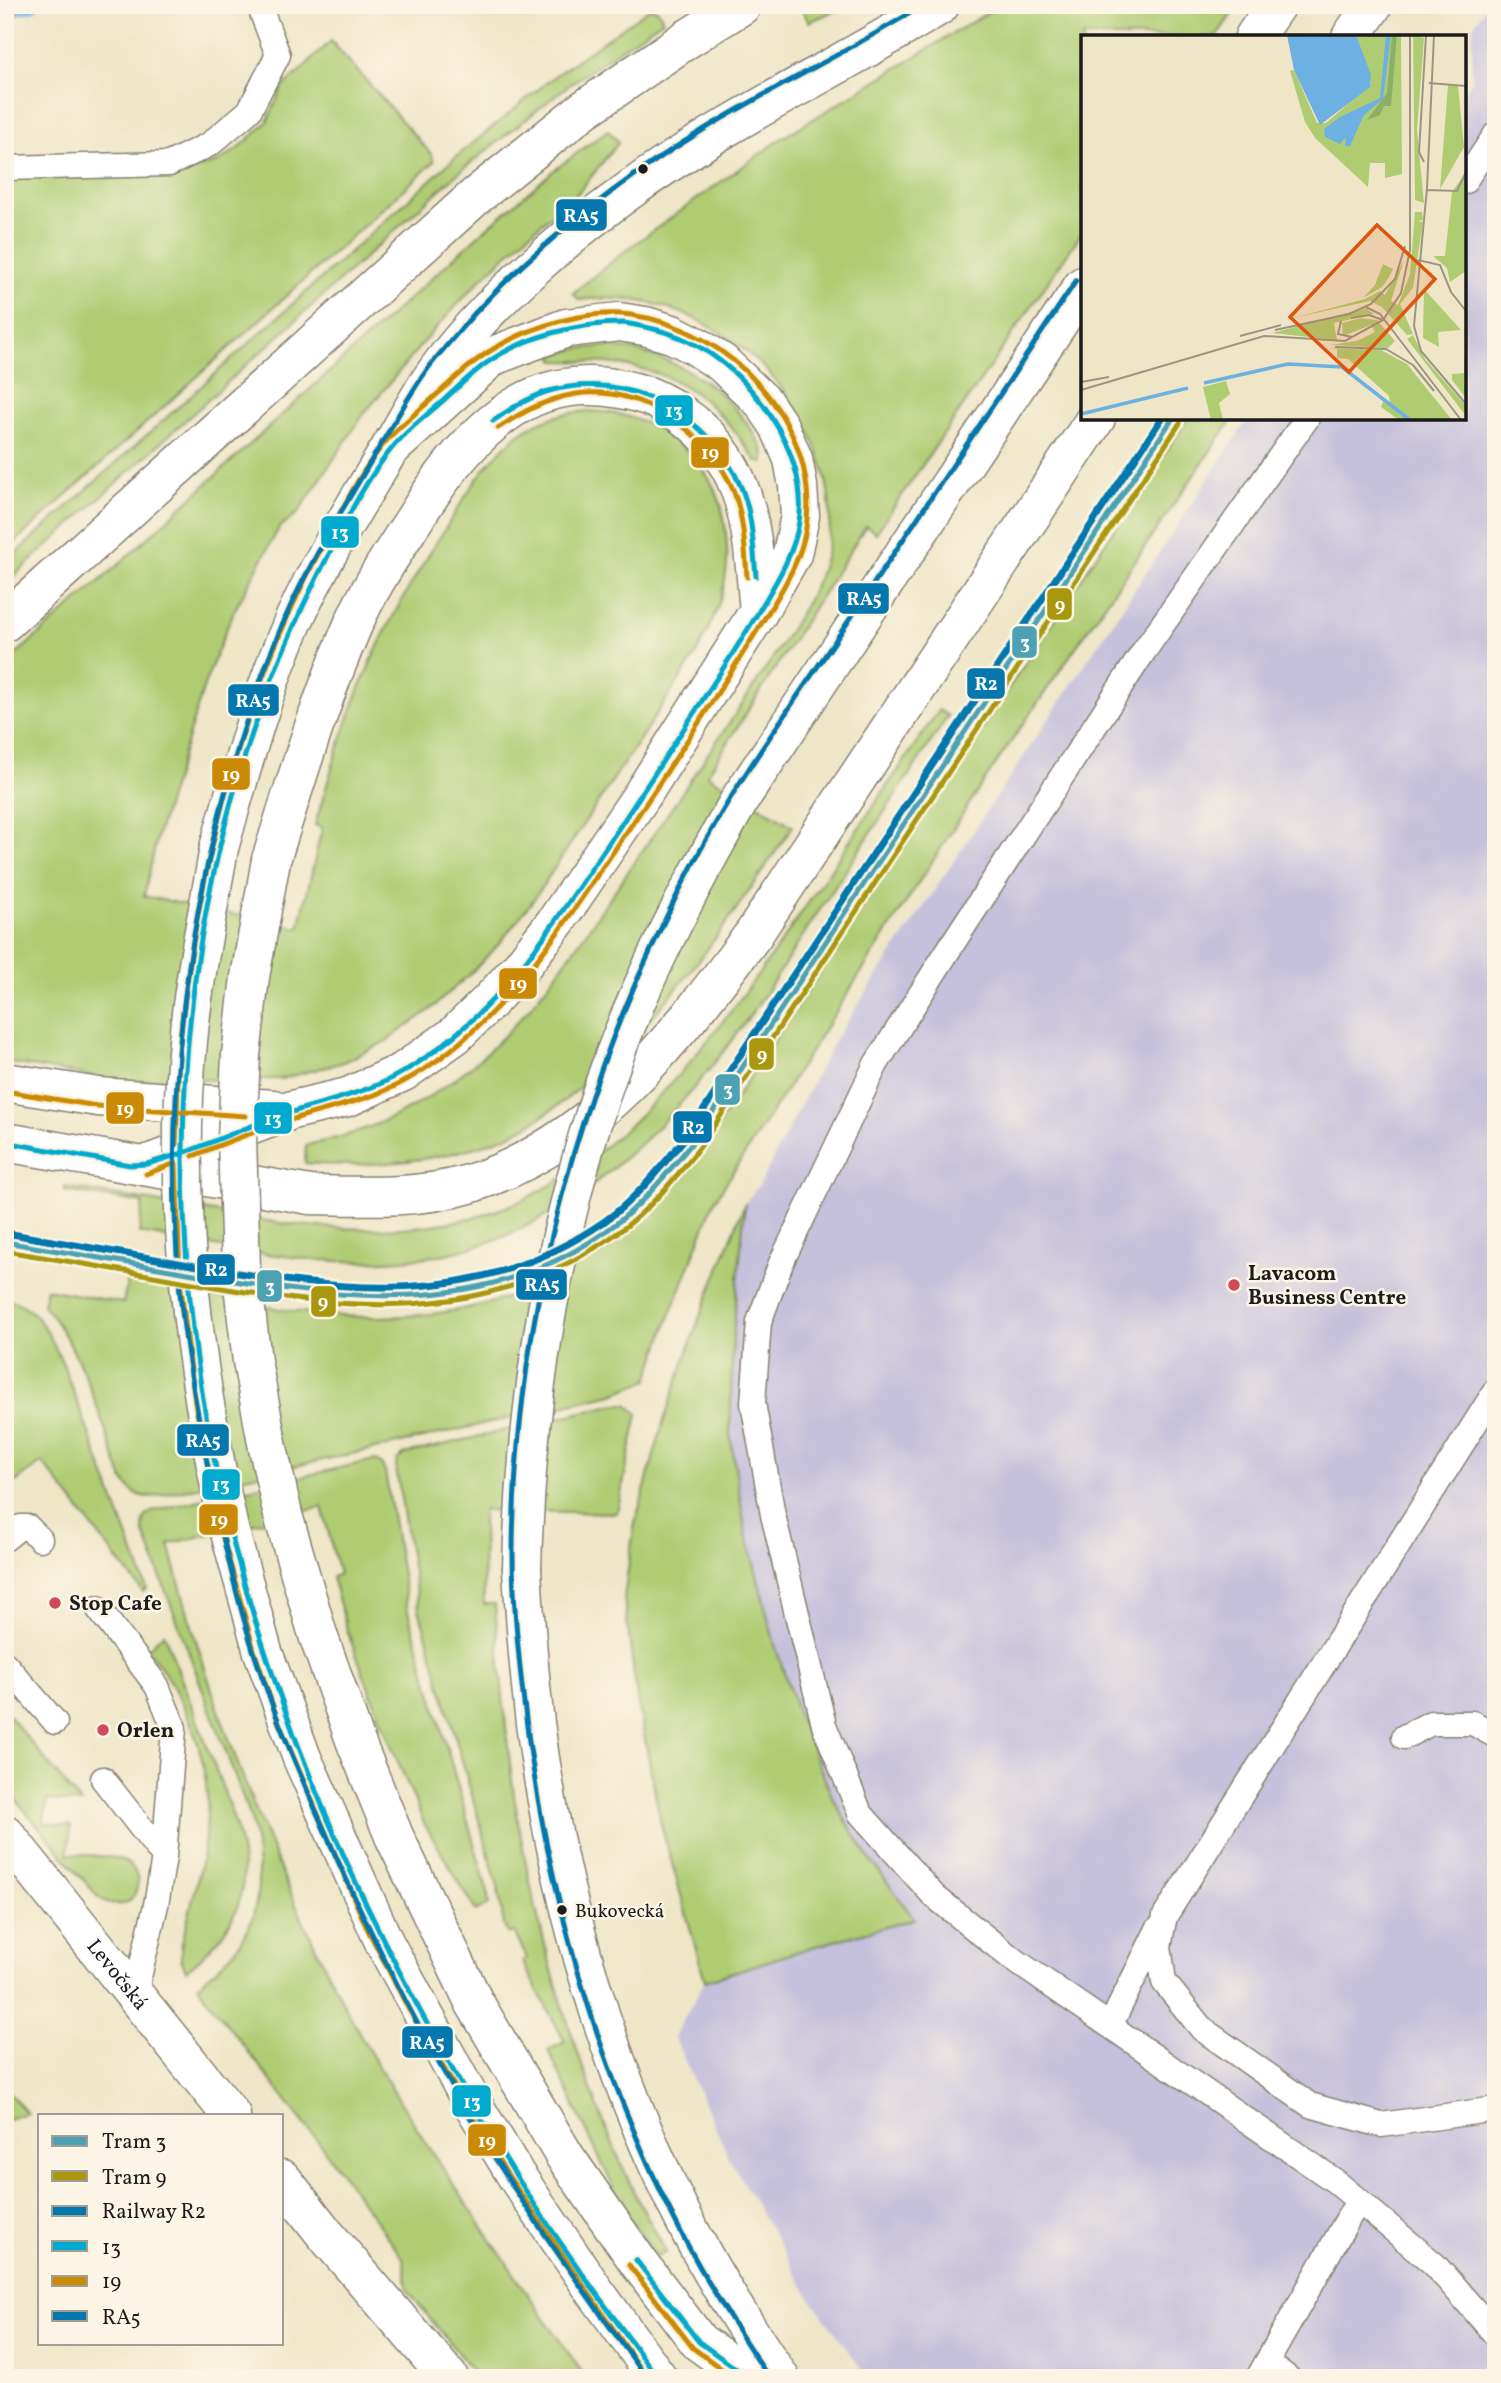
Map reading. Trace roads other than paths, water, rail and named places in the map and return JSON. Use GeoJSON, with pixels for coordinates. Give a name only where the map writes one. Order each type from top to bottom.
{"type":"FeatureCollection","features":[{"type":"Feature","properties":{"kind":"main road"},"geometry":{"type":"LineString","coordinates":[[5,622],[476,196],[582,111],[687,39],[743,5]]}},
{"type":"Feature","properties":{"kind":"main road"},"geometry":{"type":"LineString","coordinates":[[658,2378],[517,2177],[471,2101],[385,1944],[302,1758],[263,1652],[229,1529],[199,1373],[188,1281],[183,1150],[188,1042],[197,970],[219,848],[254,723],[293,622],[345,520],[434,375],[483,317],[544,258],[627,192],[708,137],[879,43],[940,5]]}},
{"type":"Feature","properties":{"kind":"main road"},"geometry":{"type":"LineString","coordinates":[[1255,35],[1276,5]]}},
{"type":"Feature","properties":{"kind":"main road"},"geometry":{"type":"LineString","coordinates":[[1352,35],[1373,5]]}},
{"type":"Feature","properties":{"kind":"main road"},"geometry":{"type":"LineString","coordinates":[[780,2378],[741,2320],[692,2235],[661,2172],[617,2064],[585,1961],[561,1870],[536,1724],[522,1569],[529,1429],[537,1368],[563,1226],[602,1090],[662,946],[699,871],[743,796],[1081,289]]}},
{"type":"Feature","properties":{"kind":"main road"},"geometry":{"type":"LineString","coordinates":[[143,1166],[292,1110],[348,1097],[404,1072],[454,1035],[489,1002],[520,968],[565,909],[642,795],[759,611],[792,554],[800,516],[798,486],[793,460],[779,426],[763,402],[714,357],[671,334],[645,326],[620,322],[566,328],[493,356],[390,449]]}},
{"type":"Feature","properties":{"kind":"main road"},"geometry":{"type":"LineString","coordinates":[[749,2378],[699,2342],[639,2263],[564,2155],[474,2002],[399,1848],[355,1740],[318,1635],[283,1515],[252,1361],[241,1268],[237,1139],[241,1055],[250,977],[271,860],[311,736],[354,624],[384,565],[437,484],[494,421],[522,403],[551,391],[576,386],[629,390],[653,398],[680,413],[702,431],[720,451],[741,488],[752,530],[759,611]]}},
{"type":"Feature","properties":{"kind":"main road"},"geometry":{"type":"LineString","coordinates":[[5,1142],[310,1195],[359,1196],[414,1194],[467,1185],[522,1164],[562,1141],[652,1061],[704,999],[753,934],[1095,420]]}},
{"type":"Feature","properties":{"kind":"main road"},"geometry":{"type":"LineString","coordinates":[[5,1082],[98,1097],[292,1110]]}},
{"type":"Feature","properties":{"kind":"main road","name":"Levočská"},"geometry":{"type":"LineString","coordinates":[[5,1834],[230,2114]]}},
{"type":"Feature","properties":{"kind":"main road"},"geometry":{"type":"LineString","coordinates":[[284,2182],[325,2234],[449,2378]]}},
{"type":"Feature","properties":{"kind":"lane"},"geometry":{"type":"LineString","coordinates":[[5,168],[169,163],[210,144],[248,111],[278,55],[260,5]]}},
{"type":"Feature","properties":{"kind":"lane"},"geometry":{"type":"LineString","coordinates":[[1466,178],[1496,134]]}},
{"type":"Feature","properties":{"kind":"lane"},"geometry":{"type":"LineString","coordinates":[[1306,420],[1144,651],[876,1064],[781,1263],[759,1322],[753,1403],[773,1515],[824,1725],[860,1813],[934,1896],[1010,1957],[1335,2181],[1434,2264],[1496,2335]]}},
{"type":"Feature","properties":{"kind":"lane"},"geometry":{"type":"LineString","coordinates":[[1110,2026],[1165,1916],[1496,1390]]}},
{"type":"Feature","properties":{"kind":"lane"},"geometry":{"type":"LineString","coordinates":[[5,1539],[20,1527],[28,1527],[40,1539]]}},
{"type":"Feature","properties":{"kind":"lane"},"geometry":{"type":"LineString","coordinates":[[98,1608],[157,1686],[174,1728],[164,1857],[156,1905],[135,1994]]}},
{"type":"Feature","properties":{"kind":"lane"},"geometry":{"type":"LineString","coordinates":[[5,1664],[55,1722]]}},
{"type":"Feature","properties":{"kind":"lane"},"geometry":{"type":"LineString","coordinates":[[1404,1737],[1431,1723],[1474,1723],[1496,1736]]}},
{"type":"Feature","properties":{"kind":"lane"},"geometry":{"type":"LineString","coordinates":[[103,1779],[164,1857]]}},
{"type":"Feature","properties":{"kind":"lane"},"geometry":{"type":"LineString","coordinates":[[1165,1916],[1159,1946],[1164,1982],[1202,2029],[1310,2105],[1381,2125],[1496,2109]]}},
{"type":"Feature","properties":{"kind":"lane"},"geometry":{"type":"LineString","coordinates":[[1288,2378],[1262,2370],[1358,2201]]}},
{"type":"Feature","properties":{"kind":"waterway"},"geometry":{"type":"LineString","coordinates":[[5,11],[32,5]]}},
{"type":"Feature","properties":{"kind":"tram line","name":"3"},"geometry":{"type":"LineString","coordinates":[[5,1242],[298,1290],[353,1295],[407,1295],[461,1290],[513,1278],[564,1257],[613,1226],[645,1197],[693,1142],[1172,420]]}},
{"type":"Feature","properties":{"kind":"tram line","name":"9"},"geometry":{"type":"LineString","coordinates":[[5,1251],[249,1293],[358,1304],[411,1304],[464,1298],[515,1285],[566,1264],[616,1234],[650,1205],[700,1147],[1180,423]]}},
{"type":"Feature","properties":{"kind":"rail line","name":"R2"},"geometry":{"type":"LineString","coordinates":[[6,1233],[249,1275],[302,1282],[406,1287],[457,1281],[507,1270],[556,1250],[605,1221],[638,1192],[686,1137],[1161,420]]}},
{"type":"Feature","properties":{"kind":"place","name":"Lavacom Business Centre"},"geometry":{"type":"Point","coordinates":[1234,1285]}},
{"type":"Feature","properties":{"kind":"place","name":"Stop Cafe"},"geometry":{"type":"Point","coordinates":[55,1603]}},
{"type":"Feature","properties":{"kind":"place","name":"Orlen"},"geometry":{"type":"Point","coordinates":[103,1730]}},
{"type":"Feature","properties":{"kind":"place","name":"Bukovecká"},"geometry":{"type":"Point","coordinates":[562,1910]}}]}
